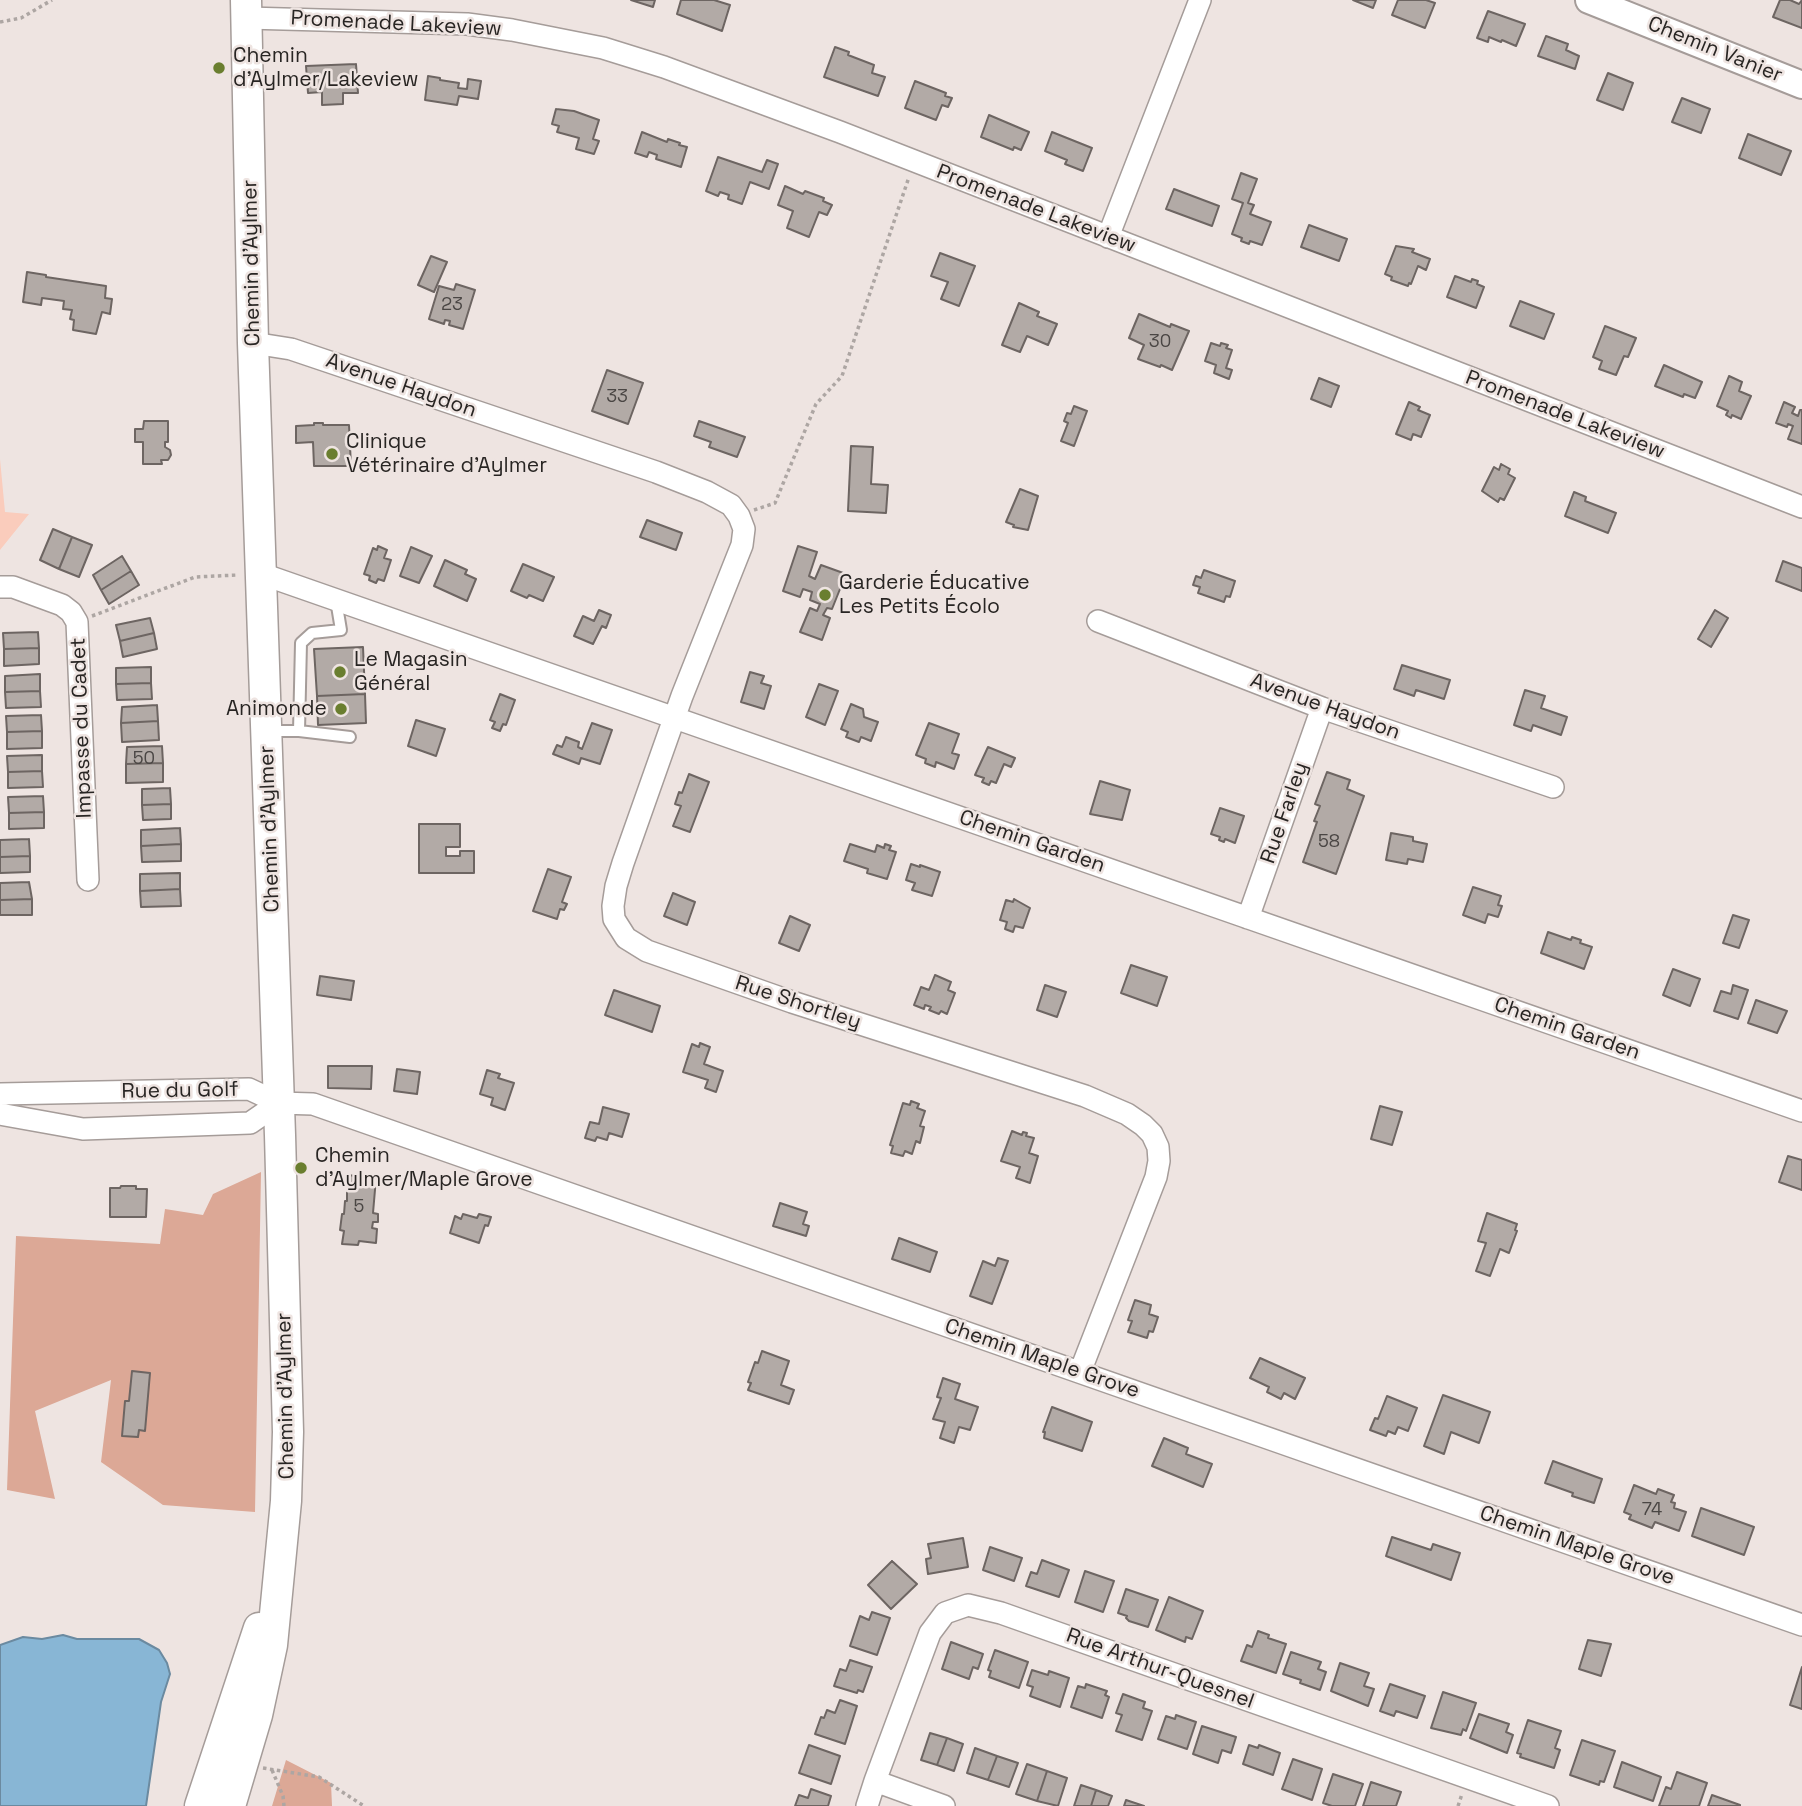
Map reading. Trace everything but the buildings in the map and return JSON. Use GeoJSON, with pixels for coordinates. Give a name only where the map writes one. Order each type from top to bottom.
{"type":"FeatureCollection","features":[{"type":"Feature","properties":{"kind":"main road","name":"Chemin d'Aylmer"},"geometry":{"type":"LineString","coordinates":[[230,1806],[257,1715],[277,1607],[284,1532],[288,1432],[253,343],[246,9]]}},
{"type":"Feature","properties":{"kind":"main road","name":"Chemin d'Aylmer"},"geometry":{"type":"LineString","coordinates":[[200,1806],[264,1611],[284,1532]]}},
{"type":"Feature","properties":{"kind":"street"},"geometry":{"type":"LineString","coordinates":[[1108,237],[1200,0]]}},
{"type":"Feature","properties":{"kind":"street","name":"Chemin Vanier"},"geometry":{"type":"LineString","coordinates":[[1589,0],[1802,85]]}},
{"type":"Feature","properties":{"kind":"street","name":"Promenade Lakeview"},"geometry":{"type":"LineString","coordinates":[[246,9],[467,24],[513,30],[603,48],[664,67],[915,161],[1802,507]]}},
{"type":"Feature","properties":{"kind":"street","name":"Avenue Haydon"},"geometry":{"type":"LineString","coordinates":[[253,343],[291,349],[656,472],[720,498],[731,505],[739,516]]}},
{"type":"Feature","properties":{"kind":"street","name":"Rue Shortley"},"geometry":{"type":"LineString","coordinates":[[739,516],[744,529],[742,545],[674,717],[616,886],[614,919],[626,938],[647,951],[792,1002],[1086,1096],[1127,1114],[1152,1134],[1158,1147],[1156,1177],[1080,1372]]}},
{"type":"Feature","properties":{"kind":"street","name":"Chemin Garden"},"geometry":{"type":"LineString","coordinates":[[262,574],[1802,1111]]}},
{"type":"Feature","properties":{"kind":"street","name":"Impasse du Cadet"},"geometry":{"type":"LineString","coordinates":[[0,587],[13,587],[62,605],[71,612],[77,622],[88,880]]}},
{"type":"Feature","properties":{"kind":"street","name":"Avenue Haydon"},"geometry":{"type":"LineString","coordinates":[[1098,621],[1322,708],[1553,787]]}},
{"type":"Feature","properties":{"kind":"street","name":"Rue Farley"},"geometry":{"type":"LineString","coordinates":[[1248,918],[1322,708]]}},
{"type":"Feature","properties":{"kind":"street","name":"Rue du Golf"},"geometry":{"type":"LineString","coordinates":[[0,1094],[249,1089],[279,1103]]}},
{"type":"Feature","properties":{"kind":"street","name":"Chemin Maple Grove"},"geometry":{"type":"LineString","coordinates":[[279,1103],[313,1104],[1802,1625]]}},
{"type":"Feature","properties":{"kind":"street","name":"Rue du Golf"},"geometry":{"type":"LineString","coordinates":[[0,1114],[83,1129],[250,1123],[279,1103]]}},
{"type":"Feature","properties":{"kind":"street","name":"Rue Arthur-Quesnel"},"geometry":{"type":"LineString","coordinates":[[867,1806],[930,1633],[945,1613],[968,1605],[1001,1613],[1548,1806]]}},
{"type":"Feature","properties":{"kind":"street"},"geometry":{"type":"LineString","coordinates":[[875,1781],[944,1806]]}},
{"type":"Feature","properties":{"kind":"lane"},"geometry":{"type":"LineString","coordinates":[[299,731],[301,643],[312,633],[341,630],[336,600]]}},
{"type":"Feature","properties":{"kind":"lane"},"geometry":{"type":"LineString","coordinates":[[267,730],[350,737]]}},
{"type":"Feature","properties":{"kind":"path"},"geometry":{"type":"LineString","coordinates":[[0,22],[21,18],[52,0]]}},
{"type":"Feature","properties":{"kind":"path"},"geometry":{"type":"LineString","coordinates":[[739,516],[775,503],[816,404],[842,376],[915,161]]}},
{"type":"Feature","properties":{"kind":"path"},"geometry":{"type":"LineString","coordinates":[[77,622],[195,577],[262,574]]}},
{"type":"Feature","properties":{"kind":"path"},"geometry":{"type":"LineString","coordinates":[[258,1768],[319,1777],[364,1806]]}},
{"type":"Feature","properties":{"kind":"path"},"geometry":{"type":"LineString","coordinates":[[272,1770],[283,1796],[284,1806]]}},
{"type":"Feature","properties":{"kind":"shaded area"},"geometry":{"type":"Polygon","coordinates":[[[0,459],[5,512],[29,514],[0,550],[0,459]]]}},
{"type":"Feature","properties":{"kind":"shaded area"},"geometry":{"type":"Polygon","coordinates":[[[261,1172],[255,1512],[163,1505],[101,1462],[111,1380],[35,1411],[55,1499],[7,1490],[16,1236],[160,1244],[165,1209],[203,1215],[213,1194],[261,1172]]]}},
{"type":"Feature","properties":{"kind":"shaded area"},"geometry":{"type":"Polygon","coordinates":[[[286,1760],[331,1783],[332,1806],[272,1806],[286,1760]]]}},
{"type":"Feature","properties":{"kind":"water"},"geometry":{"type":"Polygon","coordinates":[[[63,1635],[77,1639],[139,1639],[159,1650],[167,1663],[170,1674],[161,1702],[146,1806],[0,1806],[0,1645],[23,1637],[42,1639],[63,1635]]]}},
{"type":"Feature","properties":{"kind":"place","name":"Chemin d'Aylmer/Lakeview"},"geometry":{"type":"Point","coordinates":[219,68]}},
{"type":"Feature","properties":{"kind":"place","name":"Clinique Vétérinaire d'Aylmer"},"geometry":{"type":"Point","coordinates":[332,454]}},
{"type":"Feature","properties":{"kind":"place","name":"Garderie Éducative Les Petits Écolo"},"geometry":{"type":"Point","coordinates":[825,595]}},
{"type":"Feature","properties":{"kind":"place","name":"Le Magasin Général"},"geometry":{"type":"Point","coordinates":[340,672]}},
{"type":"Feature","properties":{"kind":"place","name":"Animonde"},"geometry":{"type":"Point","coordinates":[341,709]}},
{"type":"Feature","properties":{"kind":"place","name":"Chemin d'Aylmer/Maple Grove"},"geometry":{"type":"Point","coordinates":[301,1168]}}]}
